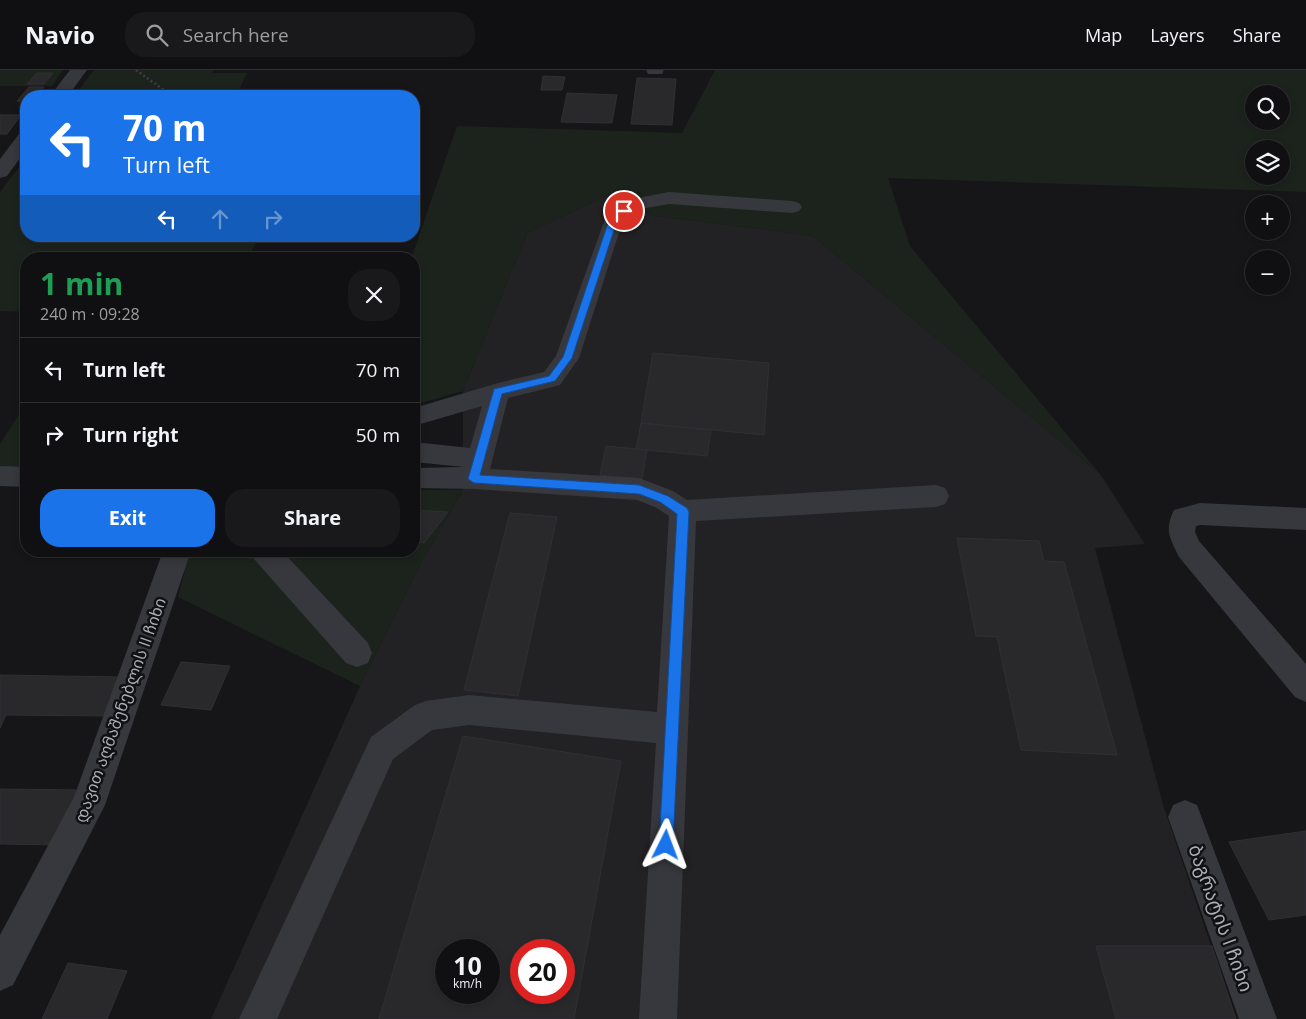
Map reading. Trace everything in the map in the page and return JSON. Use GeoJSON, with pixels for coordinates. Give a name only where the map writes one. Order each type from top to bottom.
{"type":"FeatureCollection","features":[{"type":"Feature","properties":{"kind":"street"},"geometry":{"type":"LineString","coordinates":[[64,90],[79,70]]}},
{"type":"Feature","properties":{"kind":"street"},"geometry":{"type":"LineString","coordinates":[[0,172],[20,146]]}},
{"type":"Feature","properties":{"kind":"street"},"geometry":{"type":"LineString","coordinates":[[420,415],[498,392],[552,379],[567,358],[614,217],[634,204],[668,198],[792,207]]}},
{"type":"Feature","properties":{"kind":"street"},"geometry":{"type":"LineString","coordinates":[[476,469],[498,392]]}},
{"type":"Feature","properties":{"kind":"street"},"geometry":{"type":"LineString","coordinates":[[420,454],[476,469],[639,489],[664,499],[683,512],[936,496]]}},
{"type":"Feature","properties":{"kind":"street"},"geometry":{"type":"LineString","coordinates":[[420,477],[476,469]]}},
{"type":"Feature","properties":{"kind":"street"},"geometry":{"type":"LineString","coordinates":[[0,476],[20,477]]}},
{"type":"Feature","properties":{"kind":"street"},"geometry":{"type":"LineString","coordinates":[[658,1019],[683,512]]}},
{"type":"Feature","properties":{"kind":"street"},"geometry":{"type":"LineString","coordinates":[[1306,519],[1200,514],[1184,518],[1181,532],[1189,549],[1306,687]]}},
{"type":"Feature","properties":{"kind":"street","name":"დავით აღმაშენებლის II ჩიხი"},"geometry":{"type":"LineString","coordinates":[[0,972],[88,805],[175,557]]}},
{"type":"Feature","properties":{"kind":"street"},"geometry":{"type":"LineString","coordinates":[[269,557],[357,653]]}},
{"type":"Feature","properties":{"kind":"street"},"geometry":{"type":"LineString","coordinates":[[258,1019],[382,748],[426,716],[469,710],[672,729]]}},
{"type":"Feature","properties":{"kind":"street","name":"ბაგრატის I ჩიხი"},"geometry":{"type":"LineString","coordinates":[[1185,817],[1258,1019]]}},
{"type":"Feature","properties":{"kind":"path"},"geometry":{"type":"LineString","coordinates":[[136,70],[164,90]]}},
{"type":"Feature","properties":{"kind":"shaded area"},"geometry":{"type":"Polygon","coordinates":[[[0,70],[63,70],[52,86],[0,86],[0,70]]]}},
{"type":"Feature","properties":{"kind":"shaded area"},"geometry":{"type":"Polygon","coordinates":[[[94,70],[213,70],[212,73],[247,73],[239,90],[79,90],[94,70]]]}},
{"type":"Feature","properties":{"kind":"shaded area"},"geometry":{"type":"Polygon","coordinates":[[[715,70],[1306,70],[1306,192],[888,178],[910,246],[1100,474],[813,236],[654,216],[612,193],[527,233],[463,391],[420,403],[420,252],[413,252],[417,242],[420,242],[420,233],[457,126],[682,133],[715,70]]]}},
{"type":"Feature","properties":{"kind":"shaded area"},"geometry":{"type":"Polygon","coordinates":[[[20,166],[20,242],[257,242],[251,252],[20,252],[20,312],[0,311],[0,192],[20,166]]]}},
{"type":"Feature","properties":{"kind":"shaded area"},"geometry":{"type":"Polygon","coordinates":[[[612,193],[654,216],[813,236],[1100,474],[1145,544],[1095,548],[1164,808],[1236,1019],[211,1019],[360,686],[419,566],[463,490],[463,391],[527,233],[612,193]]]}},
{"type":"Feature","properties":{"kind":"shaded area"},"geometry":{"type":"Polygon","coordinates":[[[20,412],[20,467],[0,467],[0,444],[20,412]]]}},
{"type":"Feature","properties":{"kind":"shaded area"},"geometry":{"type":"Polygon","coordinates":[[[420,490],[463,490],[419,566],[360,686],[178,597],[188,557],[420,557],[420,490]]]}},
{"type":"Feature","properties":{"kind":"building"},"geometry":{"type":"Polygon","coordinates":[[[37,73],[53,73],[44,84],[27,84],[37,73]]]}},
{"type":"Feature","properties":{"kind":"building"},"geometry":{"type":"Polygon","coordinates":[[[543,76],[565,77],[562,90],[541,90],[543,76]]]}},
{"type":"Feature","properties":{"kind":"building"},"geometry":{"type":"Polygon","coordinates":[[[637,78],[676,79],[672,125],[631,124],[637,78]]]}},
{"type":"Feature","properties":{"kind":"building"},"geometry":{"type":"Polygon","coordinates":[[[29,87],[44,87],[42,90],[26,90],[29,87]]]}},
{"type":"Feature","properties":{"kind":"building"},"geometry":{"type":"Polygon","coordinates":[[[567,93],[617,95],[612,123],[561,122],[567,93]]]}},
{"type":"Feature","properties":{"kind":"building"},"geometry":{"type":"Polygon","coordinates":[[[0,115],[20,115],[7,134],[0,134],[0,115]]]}},
{"type":"Feature","properties":{"kind":"building"},"geometry":{"type":"Polygon","coordinates":[[[653,353],[769,363],[764,435],[641,423],[653,353]]]}},
{"type":"Feature","properties":{"kind":"building"},"geometry":{"type":"Polygon","coordinates":[[[641,423],[711,430],[707,456],[636,449],[641,423]]]}},
{"type":"Feature","properties":{"kind":"building"},"geometry":{"type":"Polygon","coordinates":[[[606,446],[647,450],[642,479],[600,475],[606,446]]]}},
{"type":"Feature","properties":{"kind":"building"},"geometry":{"type":"Polygon","coordinates":[[[420,510],[448,512],[424,543],[420,543],[420,510]]]}},
{"type":"Feature","properties":{"kind":"building"},"geometry":{"type":"Polygon","coordinates":[[[510,513],[557,517],[518,696],[464,690],[510,513]]]}},
{"type":"Feature","properties":{"kind":"building"},"geometry":{"type":"Polygon","coordinates":[[[957,538],[1039,541],[1044,561],[1064,562],[1117,755],[1021,750],[997,637],[976,636],[957,538]]]}},
{"type":"Feature","properties":{"kind":"building"},"geometry":{"type":"Polygon","coordinates":[[[181,662],[230,666],[211,710],[161,705],[181,662]]]}},
{"type":"Feature","properties":{"kind":"building"},"geometry":{"type":"Polygon","coordinates":[[[0,675],[123,677],[107,716],[6,715],[0,728],[0,675]]]}},
{"type":"Feature","properties":{"kind":"building"},"geometry":{"type":"Polygon","coordinates":[[[463,736],[621,761],[574,1019],[379,1019],[463,736]]]}},
{"type":"Feature","properties":{"kind":"building"},"geometry":{"type":"Polygon","coordinates":[[[0,789],[81,790],[58,845],[0,844],[0,789]]]}},
{"type":"Feature","properties":{"kind":"building"},"geometry":{"type":"Polygon","coordinates":[[[1306,831],[1306,915],[1269,920],[1229,842],[1306,831]]]}},
{"type":"Feature","properties":{"kind":"building"},"geometry":{"type":"Polygon","coordinates":[[[1096,946],[1212,946],[1236,1019],[1116,1019],[1096,946]]]}},
{"type":"Feature","properties":{"kind":"building"},"geometry":{"type":"Polygon","coordinates":[[[68,963],[127,971],[107,1019],[42,1019],[68,963]]]}},
{"type":"Feature","properties":{"kind":"route"},"geometry":{"type":"LineString","coordinates":[[624,211],[614,217],[567,358],[552,379],[498,392],[474,479],[639,489],[664,499],[683,512],[666,845]]}}]}
